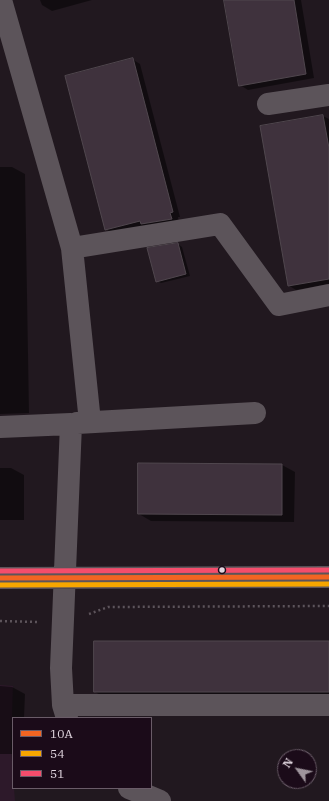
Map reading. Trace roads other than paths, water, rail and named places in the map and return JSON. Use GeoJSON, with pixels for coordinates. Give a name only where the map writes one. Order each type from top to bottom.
{"type":"FeatureCollection","features":[{"type":"Feature","properties":{"kind":"street"},"geometry":{"type":"LineString","coordinates":[[1,0],[72,248],[80,423],[63,579],[61,668],[65,712],[329,705]]}},
{"type":"Feature","properties":{"kind":"street"},"geometry":{"type":"LineString","coordinates":[[268,104],[329,95]]}},
{"type":"Feature","properties":{"kind":"street"},"geometry":{"type":"LineString","coordinates":[[72,248],[220,224],[279,305],[329,295]]}},
{"type":"Feature","properties":{"kind":"street"},"geometry":{"type":"LineString","coordinates":[[0,427],[255,413]]}},
{"type":"Feature","properties":{"kind":"street"},"geometry":{"type":"LineString","coordinates":[[0,578],[63,579],[217,576],[329,577]]}},
{"type":"Feature","properties":{"kind":"street"},"geometry":{"type":"LineString","coordinates":[[131,789],[160,801]]}}]}
